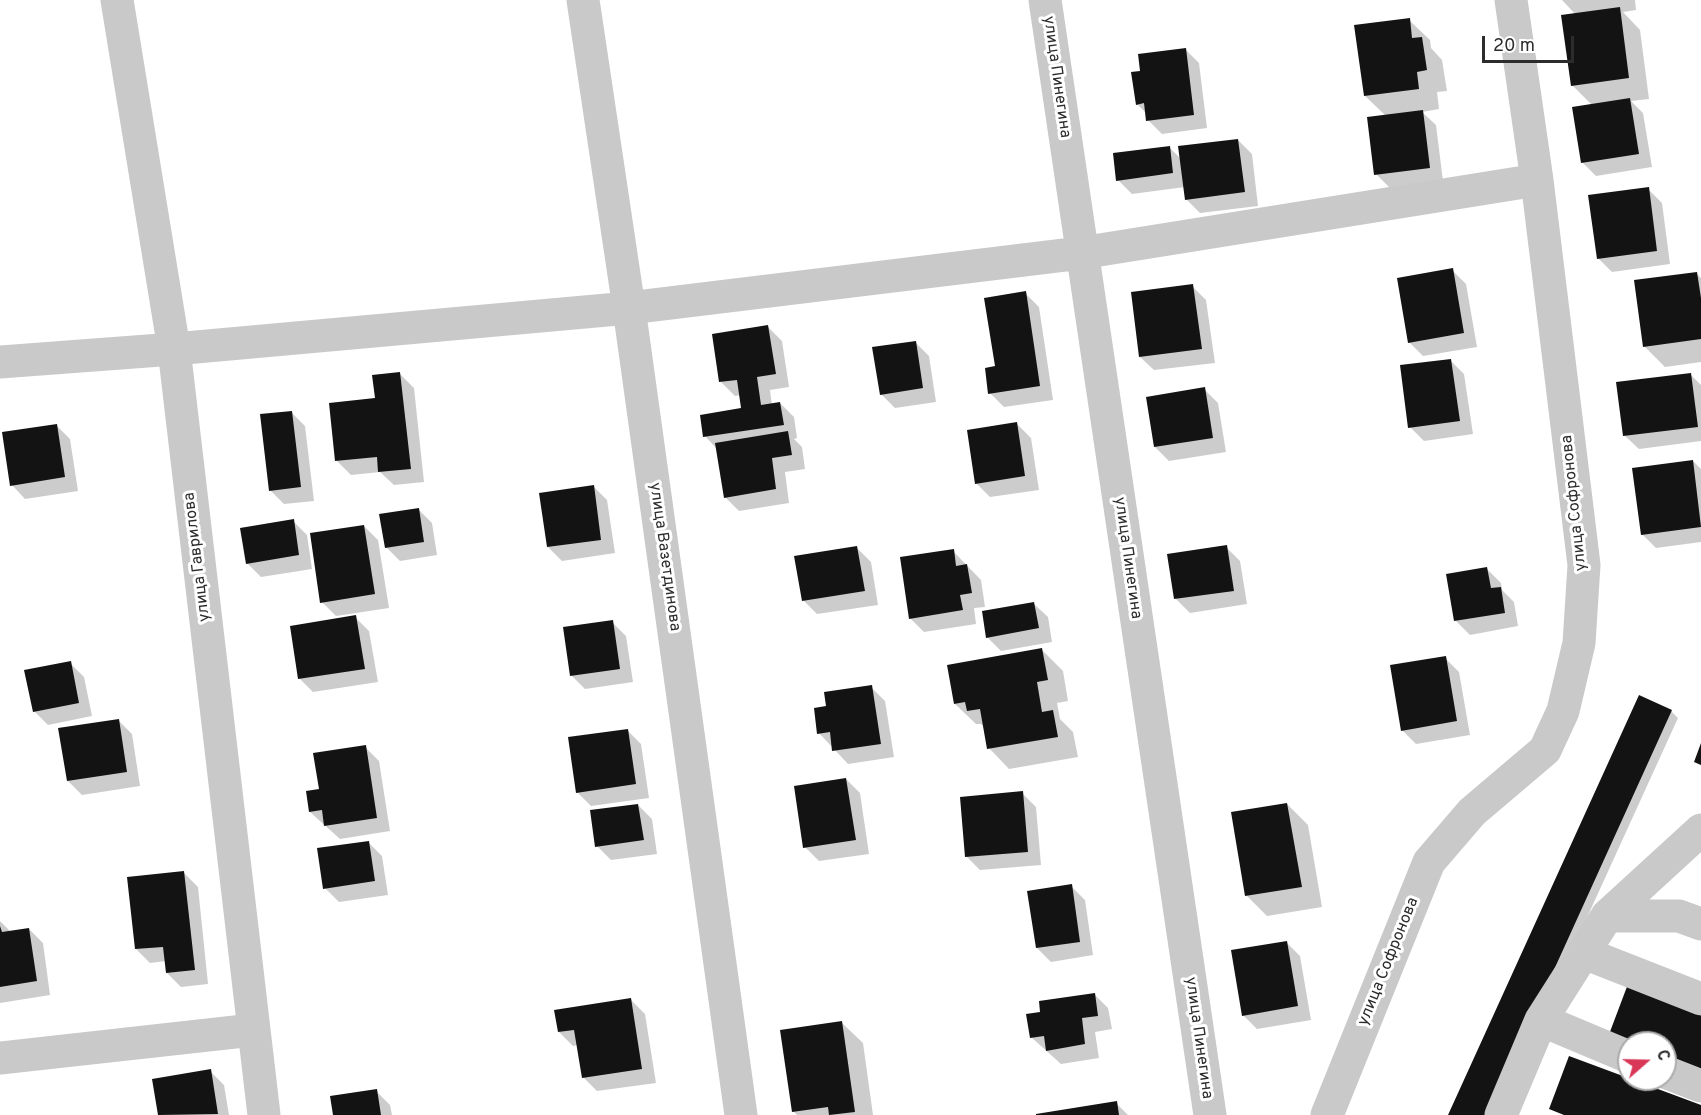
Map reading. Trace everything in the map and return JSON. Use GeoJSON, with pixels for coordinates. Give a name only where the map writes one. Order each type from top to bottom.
{"type":"FeatureCollection","features":[{"type":"Feature","properties":{"kind":"street","name":"улица Гаврилова"},"geometry":{"type":"LineString","coordinates":[[117,0],[174,349],[264,1115]]}},
{"type":"Feature","properties":{"kind":"street","name":"улица Вазетдинова"},"geometry":{"type":"LineString","coordinates":[[583,0],[629,308],[741,1115]]}},
{"type":"Feature","properties":{"kind":"street","name":"улица Пинегина"},"geometry":{"type":"LineString","coordinates":[[1045,0],[1210,1115]]}},
{"type":"Feature","properties":{"kind":"street","name":"улица Софронова"},"geometry":{"type":"LineString","coordinates":[[1327,1115],[1429,862],[1472,812],[1545,750],[1563,711],[1580,643],[1584,565],[1537,180],[1511,0]]}},
{"type":"Feature","properties":{"kind":"street"},"geometry":{"type":"LineString","coordinates":[[0,362],[174,349],[629,308],[1082,253],[1537,180]]}},
{"type":"Feature","properties":{"kind":"street"},"geometry":{"type":"LineString","coordinates":[[1511,1112],[1541,1020],[1607,916],[1701,830]]}},
{"type":"Feature","properties":{"kind":"street"},"geometry":{"type":"LineString","coordinates":[[1607,916],[1679,916],[1701,924]]}},
{"type":"Feature","properties":{"kind":"street"},"geometry":{"type":"LineString","coordinates":[[1584,953],[1701,999]]}},
{"type":"Feature","properties":{"kind":"street"},"geometry":{"type":"LineString","coordinates":[[1541,1020],[1617,1052]]}},
{"type":"Feature","properties":{"kind":"street"},"geometry":{"type":"LineString","coordinates":[[0,1058],[253,1030]]}},
{"type":"Feature","properties":{"kind":"street"},"geometry":{"type":"LineString","coordinates":[[1677,1077],[1701,1086]]}},
{"type":"Feature","properties":{"kind":"building"},"geometry":{"type":"Polygon","coordinates":[[[1620,7],[1629,78],[1571,86],[1561,15],[1620,7]]]}},
{"type":"Feature","properties":{"kind":"building"},"geometry":{"type":"Polygon","coordinates":[[[1410,18],[1412,38],[1422,37],[1427,70],[1417,72],[1419,89],[1364,96],[1354,25],[1410,18]]]}},
{"type":"Feature","properties":{"kind":"building"},"geometry":{"type":"Polygon","coordinates":[[[1186,48],[1194,115],[1146,121],[1144,103],[1136,105],[1131,72],[1140,71],[1138,54],[1186,48]]]}},
{"type":"Feature","properties":{"kind":"building"},"geometry":{"type":"Polygon","coordinates":[[[1630,98],[1639,154],[1581,163],[1572,107],[1630,98]]]}},
{"type":"Feature","properties":{"kind":"building"},"geometry":{"type":"Polygon","coordinates":[[[1423,110],[1430,168],[1374,175],[1367,117],[1423,110]]]}},
{"type":"Feature","properties":{"kind":"building"},"geometry":{"type":"Polygon","coordinates":[[[1238,139],[1245,192],[1185,200],[1178,146],[1238,139]]]}},
{"type":"Feature","properties":{"kind":"building"},"geometry":{"type":"Polygon","coordinates":[[[1170,146],[1173,173],[1116,181],[1113,153],[1170,146]]]}},
{"type":"Feature","properties":{"kind":"building"},"geometry":{"type":"Polygon","coordinates":[[[1649,187],[1657,251],[1597,259],[1588,195],[1649,187]]]}},
{"type":"Feature","properties":{"kind":"building"},"geometry":{"type":"Polygon","coordinates":[[[1453,268],[1464,333],[1408,343],[1397,278],[1453,268]]]}},
{"type":"Feature","properties":{"kind":"building"},"geometry":{"type":"Polygon","coordinates":[[[1697,272],[1701,298],[1701,339],[1643,347],[1634,280],[1697,272]]]}},
{"type":"Feature","properties":{"kind":"building"},"geometry":{"type":"Polygon","coordinates":[[[1193,284],[1202,349],[1139,357],[1131,292],[1193,284]]]}},
{"type":"Feature","properties":{"kind":"building"},"geometry":{"type":"Polygon","coordinates":[[[1026,291],[1040,386],[988,394],[985,368],[995,366],[984,298],[1026,291]]]}},
{"type":"Feature","properties":{"kind":"building"},"geometry":{"type":"Polygon","coordinates":[[[768,325],[776,374],[757,377],[761,405],[780,402],[784,425],[703,437],[700,415],[741,408],[737,380],[719,382],[712,334],[768,325]]]}},
{"type":"Feature","properties":{"kind":"building"},"geometry":{"type":"Polygon","coordinates":[[[916,341],[923,388],[880,395],[872,347],[916,341]]]}},
{"type":"Feature","properties":{"kind":"building"},"geometry":{"type":"Polygon","coordinates":[[[1451,359],[1460,421],[1408,428],[1400,365],[1451,359]]]}},
{"type":"Feature","properties":{"kind":"building"},"geometry":{"type":"Polygon","coordinates":[[[400,372],[411,469],[378,472],[377,457],[335,461],[329,403],[375,398],[372,375],[400,372]]]}},
{"type":"Feature","properties":{"kind":"building"},"geometry":{"type":"Polygon","coordinates":[[[1691,373],[1698,427],[1623,436],[1616,382],[1691,373]]]}},
{"type":"Feature","properties":{"kind":"building"},"geometry":{"type":"Polygon","coordinates":[[[1205,387],[1213,438],[1154,447],[1146,397],[1205,387]]]}},
{"type":"Feature","properties":{"kind":"building"},"geometry":{"type":"Polygon","coordinates":[[[292,411],[301,487],[269,491],[260,414],[292,411]]]}},
{"type":"Feature","properties":{"kind":"building"},"geometry":{"type":"Polygon","coordinates":[[[1017,422],[1025,476],[975,484],[967,430],[1017,422]]]}},
{"type":"Feature","properties":{"kind":"building"},"geometry":{"type":"Polygon","coordinates":[[[57,424],[65,477],[10,486],[2,432],[57,424]]]}},
{"type":"Feature","properties":{"kind":"building"},"geometry":{"type":"Polygon","coordinates":[[[788,431],[792,455],[772,458],[776,489],[724,498],[715,443],[788,431]]]}},
{"type":"Feature","properties":{"kind":"building"},"geometry":{"type":"Polygon","coordinates":[[[1693,460],[1701,527],[1641,535],[1632,468],[1693,460]]]}},
{"type":"Feature","properties":{"kind":"building"},"geometry":{"type":"Polygon","coordinates":[[[594,485],[601,540],[547,547],[539,493],[594,485]]]}},
{"type":"Feature","properties":{"kind":"building"},"geometry":{"type":"Polygon","coordinates":[[[419,508],[424,542],[385,548],[379,514],[419,508]]]}},
{"type":"Feature","properties":{"kind":"building"},"geometry":{"type":"Polygon","coordinates":[[[294,519],[299,555],[246,564],[240,528],[294,519]]]}},
{"type":"Feature","properties":{"kind":"building"},"geometry":{"type":"Polygon","coordinates":[[[364,525],[375,594],[320,603],[310,533],[364,525]]]}},
{"type":"Feature","properties":{"kind":"building"},"geometry":{"type":"Polygon","coordinates":[[[1227,545],[1234,591],[1174,599],[1167,554],[1227,545]]]}},
{"type":"Feature","properties":{"kind":"building"},"geometry":{"type":"Polygon","coordinates":[[[857,546],[865,591],[802,601],[794,556],[857,546]]]}},
{"type":"Feature","properties":{"kind":"building"},"geometry":{"type":"Polygon","coordinates":[[[954,549],[956,566],[967,564],[972,593],[960,595],[963,610],[909,619],[900,557],[954,549]]]}},
{"type":"Feature","properties":{"kind":"building"},"geometry":{"type":"Polygon","coordinates":[[[1487,567],[1491,588],[1501,587],[1505,613],[1454,621],[1446,574],[1487,567]]]}},
{"type":"Feature","properties":{"kind":"building"},"geometry":{"type":"Polygon","coordinates":[[[1034,602],[1039,628],[986,638],[982,611],[1034,602]]]}},
{"type":"Feature","properties":{"kind":"building"},"geometry":{"type":"Polygon","coordinates":[[[356,615],[365,669],[298,679],[290,626],[356,615]]]}},
{"type":"Feature","properties":{"kind":"building"},"geometry":{"type":"Polygon","coordinates":[[[613,620],[620,669],[570,676],[563,627],[613,620]]]}},
{"type":"Feature","properties":{"kind":"building"},"geometry":{"type":"Polygon","coordinates":[[[1042,648],[1048,680],[1037,682],[1042,712],[1053,710],[1058,737],[987,749],[980,709],[967,711],[965,702],[954,704],[947,665],[1042,648]]]}},
{"type":"Feature","properties":{"kind":"building"},"geometry":{"type":"Polygon","coordinates":[[[1446,656],[1457,721],[1401,731],[1390,665],[1446,656]]]}},
{"type":"Feature","properties":{"kind":"building"},"geometry":{"type":"Polygon","coordinates":[[[71,661],[79,703],[33,712],[24,670],[71,661]]]}},
{"type":"Feature","properties":{"kind":"building"},"geometry":{"type":"Polygon","coordinates":[[[872,685],[881,744],[832,751],[830,732],[817,734],[814,708],[826,706],[824,692],[872,685]]]}},
{"type":"Feature","properties":{"kind":"building"},"geometry":{"type":"Polygon","coordinates":[[[1639,695],[1672,710],[1488,1115],[1448,1115],[1639,695]]]}},
{"type":"Feature","properties":{"kind":"building"},"geometry":{"type":"Polygon","coordinates":[[[119,719],[127,772],[67,781],[58,728],[119,719]]]}},
{"type":"Feature","properties":{"kind":"building"},"geometry":{"type":"Polygon","coordinates":[[[628,729],[636,784],[576,793],[568,737],[628,729]]]}},
{"type":"Feature","properties":{"kind":"building"},"geometry":{"type":"Polygon","coordinates":[[[1701,743],[1701,765],[1694,762],[1701,743]]]}},
{"type":"Feature","properties":{"kind":"building"},"geometry":{"type":"Polygon","coordinates":[[[366,745],[377,818],[324,826],[322,810],[309,812],[306,791],[319,789],[313,753],[366,745]]]}},
{"type":"Feature","properties":{"kind":"building"},"geometry":{"type":"Polygon","coordinates":[[[846,778],[856,840],[803,848],[794,786],[846,778]]]}},
{"type":"Feature","properties":{"kind":"building"},"geometry":{"type":"Polygon","coordinates":[[[1023,791],[1028,852],[965,857],[960,797],[1023,791]]]}},
{"type":"Feature","properties":{"kind":"building"},"geometry":{"type":"Polygon","coordinates":[[[1287,803],[1302,887],[1245,896],[1231,812],[1287,803]]]}},
{"type":"Feature","properties":{"kind":"building"},"geometry":{"type":"Polygon","coordinates":[[[638,804],[644,840],[595,847],[590,810],[638,804]]]}},
{"type":"Feature","properties":{"kind":"building"},"geometry":{"type":"Polygon","coordinates":[[[369,841],[375,881],[323,889],[317,848],[369,841]]]}},
{"type":"Feature","properties":{"kind":"building"},"geometry":{"type":"Polygon","coordinates":[[[184,871],[195,970],[166,973],[163,947],[135,949],[127,877],[184,871]]]}},
{"type":"Feature","properties":{"kind":"building"},"geometry":{"type":"Polygon","coordinates":[[[1072,884],[1080,942],[1036,948],[1027,891],[1072,884]]]}},
{"type":"Feature","properties":{"kind":"building"},"geometry":{"type":"Polygon","coordinates":[[[0,926],[2,932],[29,928],[37,981],[0,987],[0,926]]]}},
{"type":"Feature","properties":{"kind":"building"},"geometry":{"type":"Polygon","coordinates":[[[1287,941],[1298,1006],[1242,1016],[1231,950],[1287,941]]]}},
{"type":"Feature","properties":{"kind":"building"},"geometry":{"type":"Polygon","coordinates":[[[1628,984],[1701,1012],[1701,1082],[1677,1073],[1677,1031],[1617,1031],[1617,1045],[1605,1045],[1628,984]]]}},
{"type":"Feature","properties":{"kind":"building"},"geometry":{"type":"Polygon","coordinates":[[[1095,993],[1098,1016],[1082,1018],[1085,1044],[1046,1051],[1044,1036],[1030,1038],[1026,1014],[1040,1012],[1039,1001],[1095,993]]]}},
{"type":"Feature","properties":{"kind":"building"},"geometry":{"type":"Polygon","coordinates":[[[631,998],[642,1069],[582,1078],[574,1030],[558,1032],[554,1010],[631,998]]]}},
{"type":"Feature","properties":{"kind":"building"},"geometry":{"type":"Polygon","coordinates":[[[842,1021],[855,1112],[829,1115],[828,1107],[792,1112],[780,1030],[842,1021]]]}},
{"type":"Feature","properties":{"kind":"building"},"geometry":{"type":"Polygon","coordinates":[[[1569,1056],[1617,1074],[1617,1091],[1663,1091],[1701,1105],[1701,1115],[1564,1115],[1549,1109],[1569,1056]]]}},
{"type":"Feature","properties":{"kind":"building"},"geometry":{"type":"Polygon","coordinates":[[[211,1069],[218,1114],[158,1115],[152,1079],[211,1069]]]}},
{"type":"Feature","properties":{"kind":"building"},"geometry":{"type":"Polygon","coordinates":[[[377,1089],[381,1115],[333,1115],[330,1096],[377,1089]]]}},
{"type":"Feature","properties":{"kind":"building"},"geometry":{"type":"Polygon","coordinates":[[[1117,1101],[1119,1115],[1036,1115],[1036,1114],[1117,1101]]]}}]}
